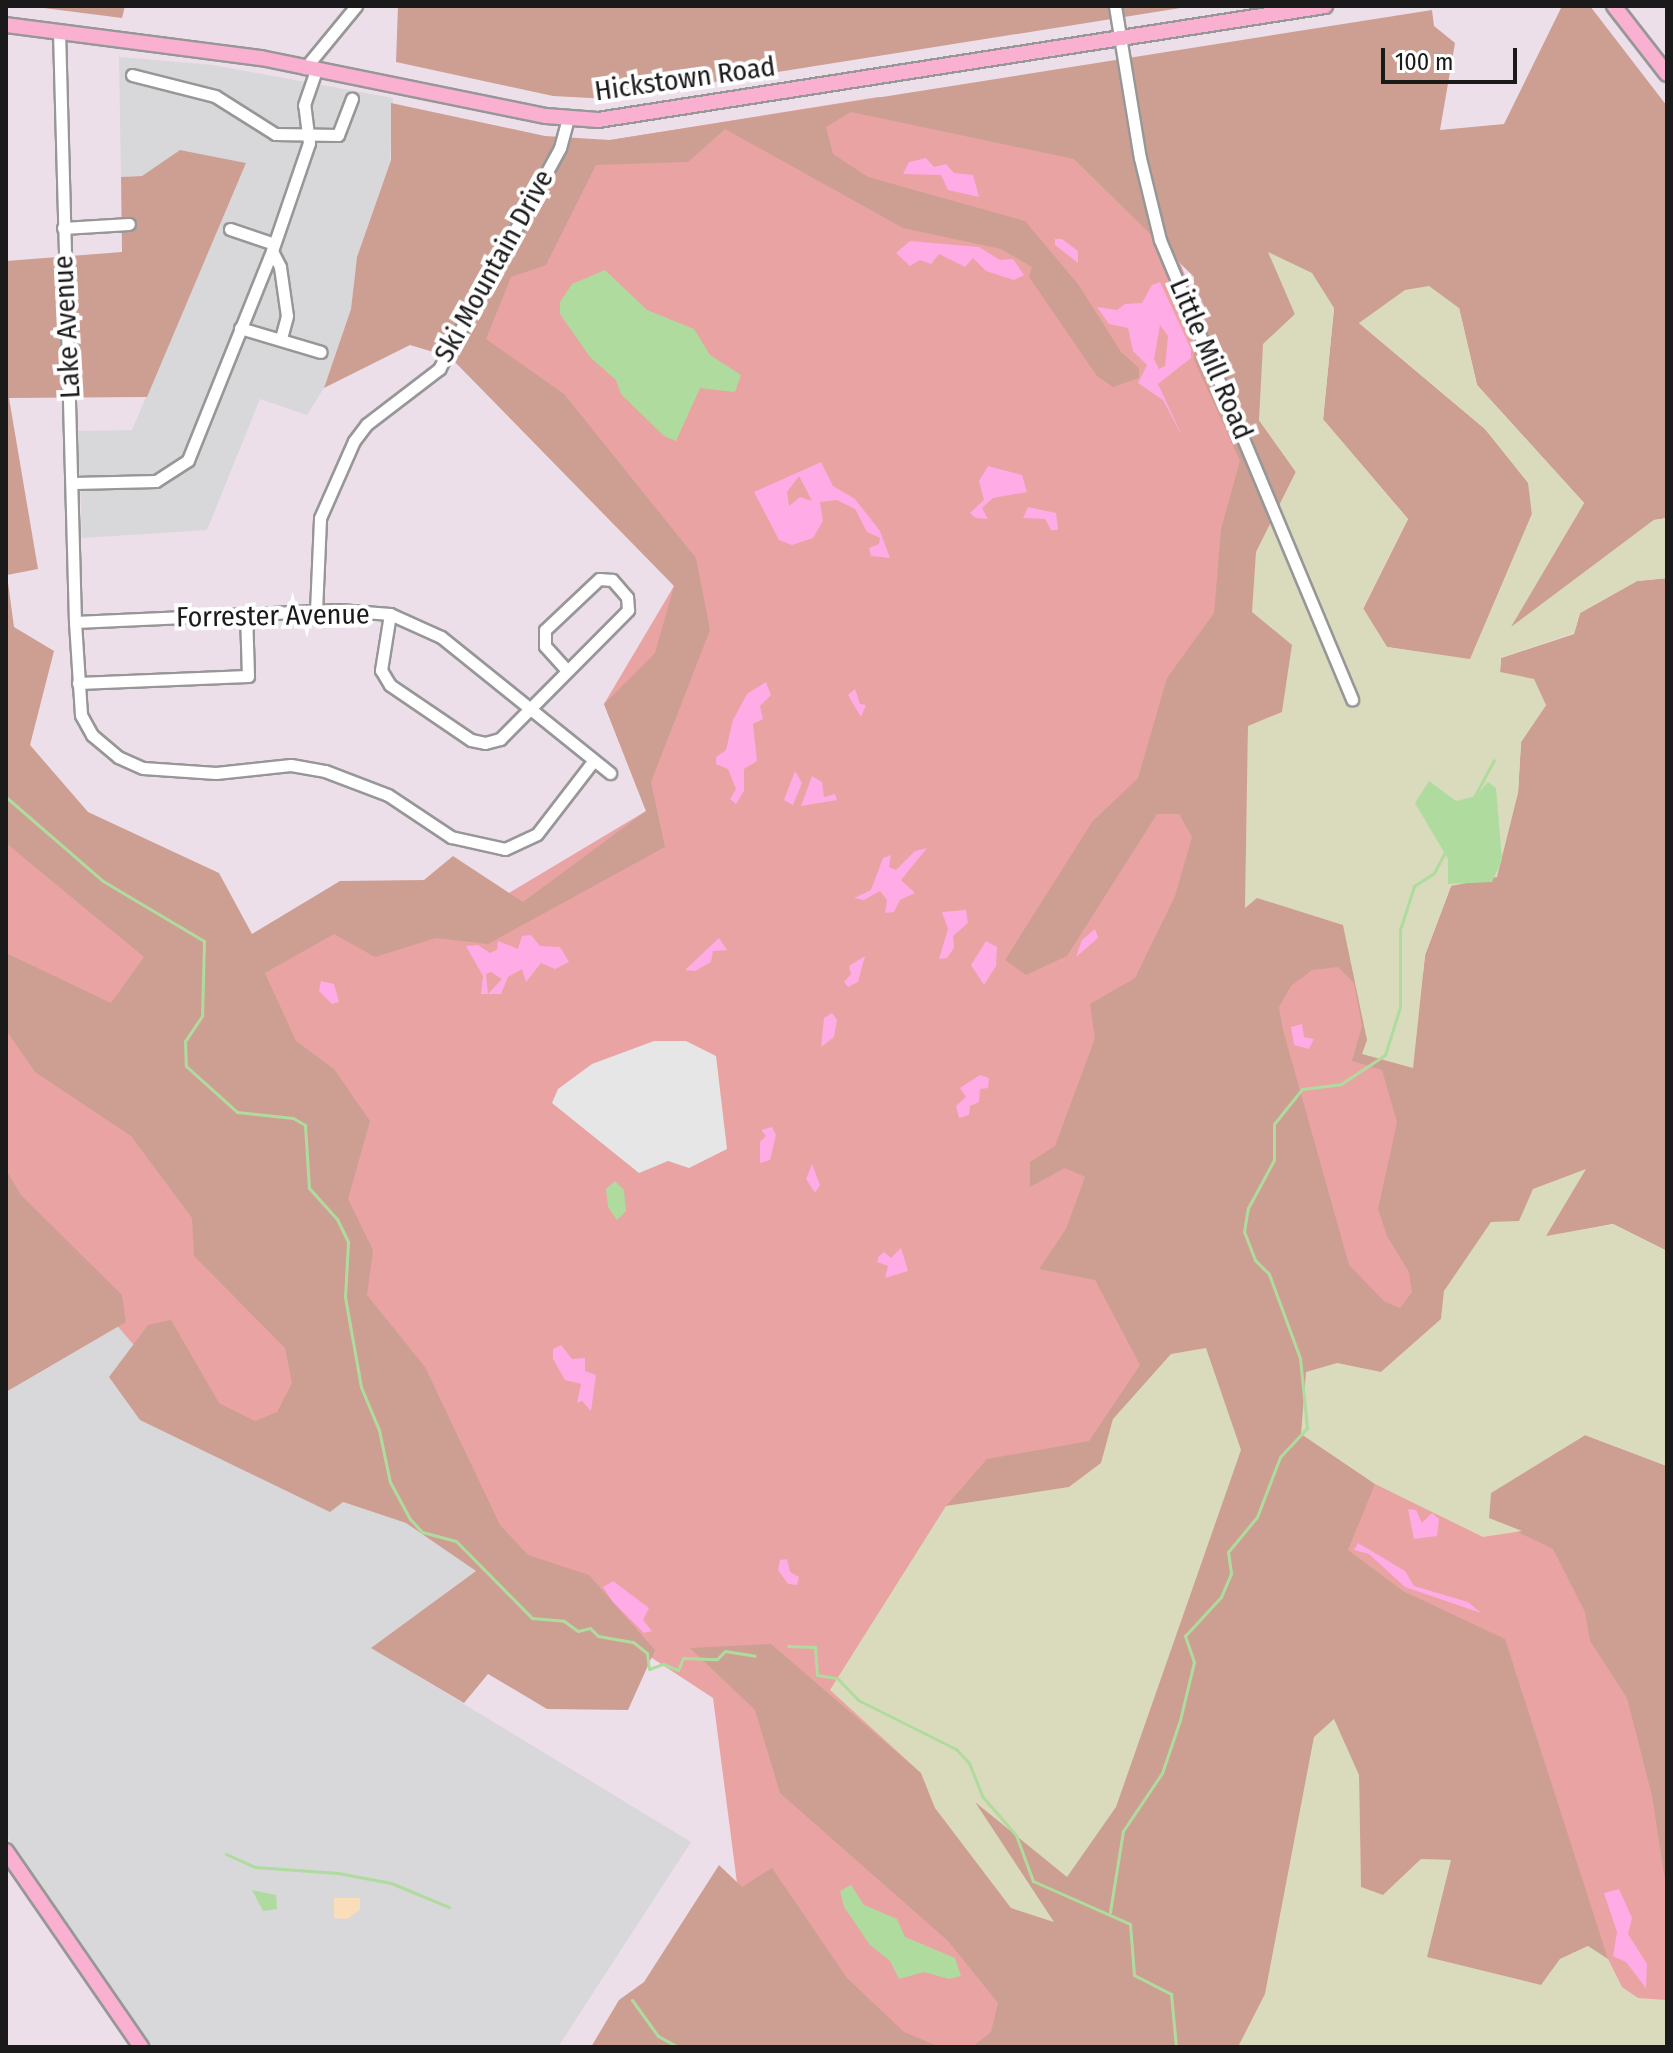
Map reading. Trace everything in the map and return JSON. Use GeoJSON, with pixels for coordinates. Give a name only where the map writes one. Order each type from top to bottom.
{"type":"FeatureCollection","features":[{"type":"Feature","properties":{"kind":"street"},"geometry":{"type":"LineString","coordinates":[[74,483],[156,481],[183,468],[273,248],[308,134],[304,105],[311,69],[356,6]]}},
{"type":"Feature","properties":{"kind":"street","name":"Little Mill Road"},"geometry":{"type":"LineString","coordinates":[[1115,6],[1160,240],[1352,699]]}},
{"type":"Feature","properties":{"kind":"street","name":"Hickstown Road"},"geometry":{"type":"LineString","coordinates":[[6,25],[311,69],[568,119],[615,118],[1325,6]]}},
{"type":"Feature","properties":{"kind":"street"},"geometry":{"type":"LineString","coordinates":[[1614,6],[1667,74]]}},
{"type":"Feature","properties":{"kind":"street","name":"Lake Avenue"},"geometry":{"type":"LineString","coordinates":[[59,31],[63,228],[74,483],[75,622],[81,715],[92,735],[118,757],[143,768],[216,773],[291,765],[325,771],[388,795],[451,837],[479,847],[505,849],[537,834],[594,760]]}},
{"type":"Feature","properties":{"kind":"street"},"geometry":{"type":"LineString","coordinates":[[132,75],[216,97],[264,130],[340,134],[352,99]]}},
{"type":"Feature","properties":{"kind":"street","name":"Ski Mountain Drive"},"geometry":{"type":"LineString","coordinates":[[316,611],[320,518],[350,449],[367,424],[439,369],[560,148],[568,119]]}},
{"type":"Feature","properties":{"kind":"street"},"geometry":{"type":"LineString","coordinates":[[63,228],[129,224]]}},
{"type":"Feature","properties":{"kind":"street"},"geometry":{"type":"LineString","coordinates":[[230,229],[273,248],[280,267],[287,316],[281,339]]}},
{"type":"Feature","properties":{"kind":"street"},"geometry":{"type":"LineString","coordinates":[[240,328],[321,352]]}},
{"type":"Feature","properties":{"kind":"street"},"geometry":{"type":"LineString","coordinates":[[390,614],[381,670],[390,685],[471,740],[485,743],[500,739],[529,706],[628,610],[627,597],[612,580],[599,579],[545,630],[545,646],[566,669]]}},
{"type":"Feature","properties":{"kind":"street","name":"Forrester Avenue"},"geometry":{"type":"LineString","coordinates":[[75,622],[316,611],[390,614],[441,637],[610,773]]}},
{"type":"Feature","properties":{"kind":"street"},"geometry":{"type":"LineString","coordinates":[[78,683],[248,676],[246,614]]}},
{"type":"Feature","properties":{"kind":"street"},"geometry":{"type":"LineString","coordinates":[[6,1851],[141,2047]]}},
{"type":"Feature","properties":{"kind":"shaded area"},"geometry":{"type":"Polygon","coordinates":[[[28,6],[125,6],[122,18],[28,6]]]}},
{"type":"Feature","properties":{"kind":"shaded area"},"geometry":{"type":"Polygon","coordinates":[[[398,6],[1193,6],[608,99],[553,96],[396,62],[398,6]]]}},
{"type":"Feature","properties":{"kind":"shaded area"},"geometry":{"type":"Polygon","coordinates":[[[1562,6],[1590,6],[1667,106],[1667,518],[1654,520],[1509,629],[1584,503],[1477,385],[1459,308],[1359,323],[1485,429],[1529,483],[1532,514],[1470,660],[1387,647],[1363,609],[1408,519],[1323,420],[1334,308],[1269,253],[1295,314],[1259,420],[1296,472],[1256,552],[1292,645],[1282,712],[1248,726],[1245,906],[1257,897],[1343,925],[1368,1040],[1413,1068],[1425,955],[1451,886],[1518,793],[1521,742],[1546,705],[1500,672],[1501,658],[1574,634],[1580,613],[1637,581],[1667,578],[1667,1251],[1613,1224],[1545,1237],[1585,1169],[1444,1290],[1441,1319],[1381,1372],[1337,1363],[1301,1433],[1375,1484],[1348,1550],[1403,1591],[1505,1639],[1608,1959],[1587,1946],[1560,1959],[1541,1985],[1426,1957],[1451,1860],[1421,1859],[1383,1895],[1361,1887],[1359,1775],[1314,1737],[1265,1994],[1238,2047],[972,2047],[991,2032],[998,2003],[948,1941],[780,1793],[755,1710],[690,1648],[771,1644],[921,1773],[935,1808],[1053,1921],[973,1799],[1067,1876],[1113,1419],[1101,1463],[1069,1487],[946,1506],[987,1459],[1089,1441],[1140,1365],[1095,1280],[1039,1269],[1066,1229],[1085,1177],[1065,1168],[1030,1187],[1030,1162],[1055,1146],[1095,1038],[1090,1004],[1135,978],[1175,896],[1192,837],[1179,814],[1157,814],[1067,956],[1026,975],[1005,960],[1092,822],[1138,778],[1167,678],[1214,613],[1221,529],[1240,461],[1194,360],[1194,277],[1074,159],[851,112],[826,127],[833,154],[868,177],[1025,221],[1078,284],[1121,352],[1139,368],[1139,378],[1113,387],[1097,376],[1029,277],[1032,267],[1001,249],[903,228],[725,129],[688,162],[596,165],[546,265],[511,277],[486,339],[564,394],[696,558],[710,630],[651,782],[665,847],[488,944],[436,938],[375,957],[334,934],[265,973],[296,1041],[334,1069],[370,1121],[348,1199],[373,1250],[367,1295],[425,1367],[500,1525],[528,1555],[589,1575],[655,1650],[628,1710],[547,1709],[488,1674],[464,1703],[371,1648],[476,1571],[406,1523],[343,1502],[330,1512],[140,1420],[109,1377],[148,1325],[171,1320],[219,1403],[255,1421],[277,1412],[292,1383],[285,1348],[194,1256],[192,1218],[131,1136],[35,1072],[6,1030],[6,953],[111,1003],[144,957],[6,843],[6,261],[122,252],[121,177],[142,176],[180,150],[246,163],[147,397],[9,398],[38,569],[7,575],[14,627],[54,651],[30,745],[88,812],[219,873],[252,934],[340,881],[424,880],[453,856],[523,902],[646,811],[604,704],[655,653],[674,586],[450,357],[410,345],[324,388],[351,309],[357,257],[391,160],[391,103],[545,136],[610,140],[1432,10],[1434,26],[1455,43],[1440,130],[1504,124],[1562,6]],[[1338,967],[1312,970],[1291,986],[1279,1007],[1349,1265],[1385,1302],[1400,1308],[1412,1292],[1409,1272],[1387,1236],[1378,1209],[1397,1122],[1382,1070],[1352,1061],[1362,1026],[1354,983],[1338,967]]]}},
{"type":"Feature","properties":{"kind":"shaded area"},"geometry":{"type":"Polygon","coordinates":[[[119,57],[213,65],[393,98],[390,162],[357,257],[351,309],[324,388],[307,415],[260,399],[207,530],[82,538],[78,431],[132,430],[246,163],[180,150],[142,176],[121,177],[119,57]]]}},
{"type":"Feature","properties":{"kind":"shaded area"},"geometry":{"type":"Polygon","coordinates":[[[878,97],[1051,115],[1181,265],[1325,636],[1667,1823],[1667,2047],[886,2047],[740,1906],[713,1698],[536,1582],[296,1443],[184,1403],[6,1197],[6,817],[233,953],[360,901],[482,909],[646,811],[604,704],[674,586],[427,283],[610,140],[878,97]]]}},
{"type":"Feature","properties":{"kind":"shaded area"},"geometry":{"type":"Polygon","coordinates":[[[1268,252],[1312,273],[1334,308],[1323,419],[1408,519],[1363,608],[1387,647],[1470,659],[1532,514],[1528,483],[1485,429],[1359,323],[1405,290],[1429,286],[1459,308],[1477,385],[1584,503],[1511,627],[1654,520],[1667,518],[1667,578],[1637,581],[1580,613],[1574,633],[1501,658],[1500,672],[1534,679],[1546,705],[1521,742],[1518,793],[1497,877],[1451,886],[1425,955],[1413,1068],[1362,1054],[1367,1040],[1343,925],[1257,898],[1245,908],[1248,726],[1282,712],[1292,645],[1252,612],[1256,552],[1296,472],[1259,420],[1263,344],[1295,314],[1268,252]]]}},
{"type":"Feature","properties":{"kind":"shaded area"},"geometry":{"type":"Polygon","coordinates":[[[605,270],[647,310],[694,329],[710,355],[741,375],[735,392],[700,388],[676,441],[664,436],[621,394],[616,380],[590,357],[560,314],[560,302],[572,284],[605,270]]]}},
{"type":"Feature","properties":{"kind":"shaded area"},"geometry":{"type":"Polygon","coordinates":[[[1429,781],[1456,801],[1476,796],[1488,782],[1496,788],[1502,860],[1492,882],[1448,884],[1448,859],[1415,803],[1429,781]]]}},
{"type":"Feature","properties":{"kind":"shaded area"},"geometry":{"type":"Polygon","coordinates":[[[654,1041],[686,1041],[716,1056],[727,1149],[689,1168],[668,1161],[639,1173],[552,1103],[558,1089],[592,1064],[654,1041]]]}},
{"type":"Feature","properties":{"kind":"shaded area"},"geometry":{"type":"Polygon","coordinates":[[[1586,1169],[1546,1236],[1613,1224],[1667,1251],[1667,1466],[1585,1435],[1491,1493],[1489,1518],[1522,1531],[1483,1537],[1375,1484],[1301,1434],[1306,1372],[1337,1363],[1381,1372],[1441,1319],[1444,1291],[1491,1222],[1519,1221],[1533,1189],[1586,1169]]]}},
{"type":"Feature","properties":{"kind":"shaded area"},"geometry":{"type":"Polygon","coordinates":[[[6,1170],[21,1195],[122,1295],[126,1322],[6,1392],[6,1170]]]}},
{"type":"Feature","properties":{"kind":"shaded area"},"geometry":{"type":"Polygon","coordinates":[[[615,1181],[624,1190],[626,1211],[617,1220],[608,1207],[606,1189],[615,1181]]]}},
{"type":"Feature","properties":{"kind":"shaded area"},"geometry":{"type":"Polygon","coordinates":[[[126,1322],[342,1502],[406,1523],[476,1571],[372,1648],[691,1842],[558,2047],[147,2047],[6,1835],[6,1392],[126,1322]]]}},
{"type":"Feature","properties":{"kind":"shaded area"},"geometry":{"type":"Polygon","coordinates":[[[1206,1348],[1241,1450],[1116,1807],[1067,1877],[975,1802],[1054,1922],[1011,1908],[935,1808],[921,1773],[830,1690],[946,1506],[1069,1487],[1101,1463],[1113,1419],[1171,1354],[1206,1348]]]}},
{"type":"Feature","properties":{"kind":"shaded area"},"geometry":{"type":"Polygon","coordinates":[[[1585,1435],[1667,1466],[1667,1893],[1652,1796],[1627,1698],[1590,1641],[1585,1612],[1553,1549],[1489,1518],[1491,1493],[1585,1435]]]}},
{"type":"Feature","properties":{"kind":"shaded area"},"geometry":{"type":"Polygon","coordinates":[[[1334,1719],[1359,1775],[1361,1887],[1383,1895],[1421,1859],[1451,1860],[1427,1957],[1541,1985],[1560,1959],[1588,1946],[1608,1959],[1622,1987],[1638,1998],[1667,2000],[1667,2047],[1238,2047],[1265,1994],[1314,1737],[1334,1719]]]}},
{"type":"Feature","properties":{"kind":"shaded area"},"geometry":{"type":"Polygon","coordinates":[[[719,1865],[742,1887],[772,1868],[847,1978],[904,2032],[940,2047],[591,2047],[619,2000],[644,1982],[719,1865]]]}},
{"type":"Feature","properties":{"kind":"shaded area"},"geometry":{"type":"Polygon","coordinates":[[[851,1885],[864,1905],[897,1919],[905,1937],[955,1958],[961,1976],[949,1979],[924,1972],[899,1979],[890,1961],[870,1945],[844,1907],[840,1891],[851,1885]]]}},
{"type":"Feature","properties":{"kind":"shaded area"},"geometry":{"type":"Polygon","coordinates":[[[252,1890],[276,1895],[277,1909],[263,1911],[252,1890]]]}},
{"type":"Feature","properties":{"kind":"shaded area"},"geometry":{"type":"Polygon","coordinates":[[[334,1898],[360,1898],[360,1910],[347,1919],[334,1918],[334,1898]]]}},
{"type":"Feature","properties":{"kind":"sand"},"geometry":{"type":"Polygon","coordinates":[[[926,158],[934,167],[946,164],[954,173],[973,175],[979,197],[948,190],[941,175],[903,174],[909,162],[926,158]]]}},
{"type":"Feature","properties":{"kind":"sand"},"geometry":{"type":"Polygon","coordinates":[[[1055,239],[1062,239],[1078,251],[1078,263],[1055,245],[1055,239]]]}},
{"type":"Feature","properties":{"kind":"sand"},"geometry":{"type":"Polygon","coordinates":[[[910,241],[979,247],[1000,260],[1013,259],[1024,275],[1014,280],[986,271],[973,258],[965,267],[939,254],[931,264],[920,260],[910,266],[896,253],[910,241]]]}},
{"type":"Feature","properties":{"kind":"sand"},"geometry":{"type":"Polygon","coordinates":[[[1160,282],[1191,349],[1191,358],[1158,384],[1183,438],[1163,400],[1138,383],[1147,365],[1133,351],[1128,328],[1109,324],[1097,307],[1117,310],[1125,304],[1142,303],[1152,285],[1160,282]],[[1160,325],[1154,359],[1159,369],[1165,366],[1168,336],[1160,325]]]}},
{"type":"Feature","properties":{"kind":"sand"},"geometry":{"type":"Polygon","coordinates":[[[821,462],[833,486],[855,499],[880,531],[890,558],[871,556],[869,548],[879,544],[880,538],[867,532],[855,509],[837,500],[820,502],[823,521],[813,538],[792,545],[779,540],[754,492],[821,462]],[[799,476],[787,492],[789,506],[800,497],[812,501],[799,476]]]}},
{"type":"Feature","properties":{"kind":"sand"},"geometry":{"type":"Polygon","coordinates":[[[988,466],[1022,475],[1027,492],[993,498],[982,508],[988,519],[976,518],[970,513],[984,500],[979,481],[988,466]]]}},
{"type":"Feature","properties":{"kind":"sand"},"geometry":{"type":"Polygon","coordinates":[[[1028,507],[1056,513],[1058,530],[1051,530],[1045,519],[1023,518],[1028,507]]]}},
{"type":"Feature","properties":{"kind":"sand"},"geometry":{"type":"Polygon","coordinates":[[[766,682],[771,695],[760,706],[763,719],[753,724],[757,761],[744,769],[744,791],[736,804],[730,799],[736,789],[728,769],[716,764],[716,757],[726,750],[733,720],[747,694],[766,682]]]}},
{"type":"Feature","properties":{"kind":"sand"},"geometry":{"type":"Polygon","coordinates":[[[855,689],[860,704],[866,705],[861,717],[848,695],[855,689]]]}},
{"type":"Feature","properties":{"kind":"sand"},"geometry":{"type":"Polygon","coordinates":[[[795,771],[802,783],[793,805],[784,800],[795,771]]]}},
{"type":"Feature","properties":{"kind":"sand"},"geometry":{"type":"Polygon","coordinates":[[[812,776],[822,782],[824,797],[835,794],[837,800],[801,806],[812,776]]]}},
{"type":"Feature","properties":{"kind":"sand"},"geometry":{"type":"Polygon","coordinates":[[[927,848],[901,880],[915,893],[900,900],[894,912],[885,913],[887,900],[880,891],[864,900],[854,898],[871,890],[883,858],[891,855],[889,867],[896,870],[915,851],[927,848]]]}},
{"type":"Feature","properties":{"kind":"sand"},"geometry":{"type":"Polygon","coordinates":[[[966,910],[968,923],[953,936],[954,948],[947,958],[939,959],[948,929],[942,912],[966,910]]]}},
{"type":"Feature","properties":{"kind":"sand"},"geometry":{"type":"Polygon","coordinates":[[[1095,929],[1098,938],[1076,957],[1082,940],[1095,929]]]}},
{"type":"Feature","properties":{"kind":"sand"},"geometry":{"type":"Polygon","coordinates":[[[531,935],[540,946],[560,947],[569,962],[555,969],[541,963],[526,982],[522,969],[508,977],[501,994],[488,994],[481,994],[483,976],[466,946],[478,945],[490,953],[497,950],[498,941],[518,949],[522,936],[531,935]],[[491,972],[486,974],[488,994],[502,979],[491,972]]]}},
{"type":"Feature","properties":{"kind":"sand"},"geometry":{"type":"Polygon","coordinates":[[[719,938],[727,950],[713,951],[711,962],[695,971],[685,970],[719,938]]]}},
{"type":"Feature","properties":{"kind":"sand"},"geometry":{"type":"Polygon","coordinates":[[[986,941],[997,947],[996,966],[984,985],[971,965],[986,941]]]}},
{"type":"Feature","properties":{"kind":"sand"},"geometry":{"type":"Polygon","coordinates":[[[865,956],[858,982],[848,987],[844,982],[851,974],[849,966],[865,956]]]}},
{"type":"Feature","properties":{"kind":"sand"},"geometry":{"type":"Polygon","coordinates":[[[321,981],[334,984],[339,1002],[332,1004],[319,991],[321,981]]]}},
{"type":"Feature","properties":{"kind":"sand"},"geometry":{"type":"Polygon","coordinates":[[[832,1013],[837,1020],[834,1037],[821,1047],[824,1018],[832,1013]]]}},
{"type":"Feature","properties":{"kind":"sand"},"geometry":{"type":"Polygon","coordinates":[[[1302,1024],[1304,1037],[1314,1039],[1309,1049],[1294,1045],[1291,1027],[1302,1024]]]}},
{"type":"Feature","properties":{"kind":"sand"},"geometry":{"type":"Polygon","coordinates":[[[980,1075],[989,1078],[988,1088],[980,1089],[979,1102],[970,1106],[969,1115],[959,1118],[956,1106],[966,1097],[960,1088],[980,1075]]]}},
{"type":"Feature","properties":{"kind":"sand"},"geometry":{"type":"Polygon","coordinates":[[[772,1127],[776,1135],[770,1160],[760,1163],[760,1142],[766,1136],[761,1130],[772,1127]]]}},
{"type":"Feature","properties":{"kind":"sand"},"geometry":{"type":"Polygon","coordinates":[[[812,1164],[820,1185],[815,1193],[806,1179],[812,1164]]]}},
{"type":"Feature","properties":{"kind":"sand"},"geometry":{"type":"Polygon","coordinates":[[[901,1248],[908,1271],[885,1278],[888,1266],[877,1262],[879,1256],[884,1252],[891,1258],[901,1248]]]}},
{"type":"Feature","properties":{"kind":"sand"},"geometry":{"type":"Polygon","coordinates":[[[561,1345],[572,1359],[585,1358],[585,1371],[596,1375],[591,1411],[582,1401],[577,1403],[581,1384],[565,1380],[553,1359],[553,1349],[561,1345]]]}},
{"type":"Feature","properties":{"kind":"sand"},"geometry":{"type":"Polygon","coordinates":[[[1408,1509],[1416,1510],[1422,1523],[1432,1513],[1439,1519],[1437,1536],[1414,1539],[1408,1509]]]}},
{"type":"Feature","properties":{"kind":"sand"},"geometry":{"type":"Polygon","coordinates":[[[1358,1543],[1405,1571],[1414,1586],[1468,1602],[1481,1613],[1405,1587],[1369,1554],[1354,1550],[1358,1543]]]}},
{"type":"Feature","properties":{"kind":"sand"},"geometry":{"type":"Polygon","coordinates":[[[787,1559],[790,1572],[799,1577],[797,1585],[788,1584],[778,1570],[780,1560],[787,1559]]]}},
{"type":"Feature","properties":{"kind":"sand"},"geometry":{"type":"Polygon","coordinates":[[[613,1581],[649,1608],[643,1620],[652,1631],[644,1633],[613,1602],[603,1587],[613,1581]]]}},
{"type":"Feature","properties":{"kind":"sand"},"geometry":{"type":"Polygon","coordinates":[[[1619,1889],[1632,1918],[1628,1934],[1647,1964],[1646,1988],[1626,1962],[1613,1956],[1617,1932],[1604,1893],[1619,1889]]]}},
{"type":"Feature","properties":{"kind":"waterway"},"geometry":{"type":"LineString","coordinates":[[1473,799],[1494,760]]}},
{"type":"Feature","properties":{"kind":"waterway"},"geometry":{"type":"LineString","coordinates":[[6,797],[103,881],[204,941],[202,1016],[185,1041],[186,1066],[237,1112],[293,1118],[305,1125],[309,1188],[337,1219],[348,1242],[345,1297],[361,1387],[379,1430],[390,1482],[410,1519],[422,1532],[456,1541],[532,1618],[564,1621],[578,1631],[590,1628],[598,1636],[633,1642],[647,1653],[649,1669],[663,1664],[678,1670],[683,1658],[717,1659],[725,1651],[755,1656]]}},
{"type":"Feature","properties":{"kind":"waterway"},"geometry":{"type":"LineString","coordinates":[[1110,1912],[1123,1831],[1162,1773],[1180,1720],[1194,1662],[1185,1636],[1221,1597],[1231,1573],[1228,1552],[1257,1517],[1280,1457],[1307,1428],[1300,1358],[1269,1274],[1255,1260],[1244,1232],[1248,1208],[1274,1160],[1274,1124],[1302,1089],[1341,1084],[1385,1055],[1400,1007],[1400,930],[1414,886],[1434,873],[1445,852]]}},
{"type":"Feature","properties":{"kind":"waterway"},"geometry":{"type":"LineString","coordinates":[[788,1646],[815,1647],[817,1675],[837,1678],[858,1700],[956,1749],[969,1763],[982,1796],[1016,1835],[1033,1881],[1130,1924],[1134,1975],[1171,1994],[1176,2047]]}},
{"type":"Feature","properties":{"kind":"waterway"},"geometry":{"type":"LineString","coordinates":[[226,1854],[255,1867],[338,1873],[391,1883],[449,1907]]}},
{"type":"Feature","properties":{"kind":"waterway"},"geometry":{"type":"LineString","coordinates":[[632,2000],[658,2036],[678,2047]]}}]}
